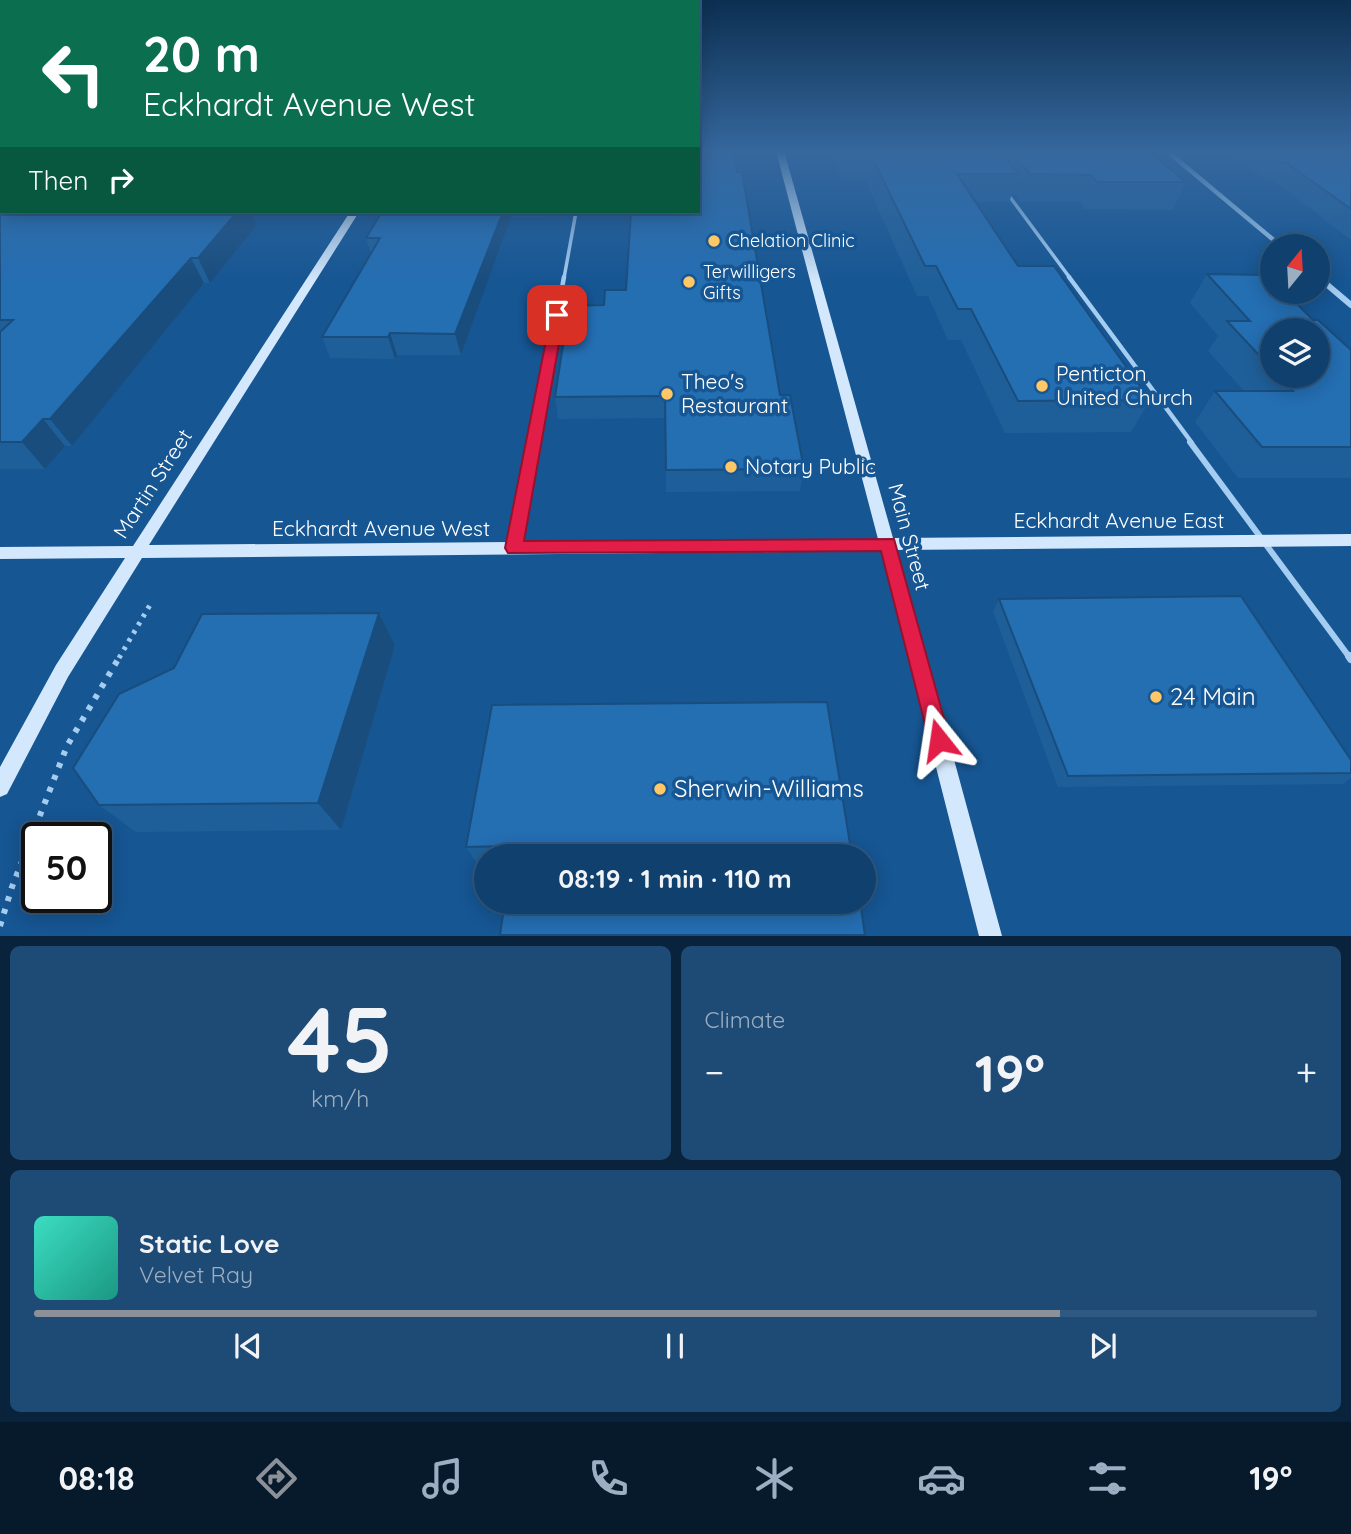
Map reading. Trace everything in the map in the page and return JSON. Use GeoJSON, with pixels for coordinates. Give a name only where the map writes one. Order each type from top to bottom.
{"type":"FeatureCollection","features":[{"type":"Feature","properties":{"kind":"main road","name":"Main Street"},"geometry":{"type":"LineString","coordinates":[[792,195],[888,544],[991,936]]}},
{"type":"Feature","properties":{"kind":"main road","name":"Martin Street"},"geometry":{"type":"LineString","coordinates":[[0,787],[62,671],[353,214]]}},
{"type":"Feature","properties":{"kind":"main road","name":"Eckhardt Avenue East"},"geometry":{"type":"LineString","coordinates":[[888,544],[1351,540]]}},
{"type":"Feature","properties":{"kind":"main road","name":"Eckhardt Avenue West"},"geometry":{"type":"LineString","coordinates":[[0,553],[888,544]]}},
{"type":"Feature","properties":{"kind":"street"},"geometry":{"type":"LineString","coordinates":[[1219,195],[1266,234]]}},
{"type":"Feature","properties":{"kind":"street"},"geometry":{"type":"LineString","coordinates":[[1330,287],[1351,305]]}},
{"type":"Feature","properties":{"kind":"lane"},"geometry":{"type":"LineString","coordinates":[[1009,195],[1351,659]]}},
{"type":"Feature","properties":{"kind":"lane"},"geometry":{"type":"LineString","coordinates":[[514,548],[576,214]]}},
{"type":"Feature","properties":{"kind":"building"},"geometry":{"type":"Polygon","coordinates":[[[700,195],[746,195],[780,395],[790,395],[804,469],[666,470],[665,396],[555,397],[569,306],[604,305],[605,290],[626,290],[631,214],[700,214],[700,195]]]}},
{"type":"Feature","properties":{"kind":"building"},"geometry":{"type":"Polygon","coordinates":[[[890,195],[971,195],[1018,266],[1054,266],[1150,400],[1018,401],[971,309],[958,309],[936,266],[925,266],[890,195]]]}},
{"type":"Feature","properties":{"kind":"building"},"geometry":{"type":"Polygon","coordinates":[[[1331,195],[1351,195],[1351,209],[1331,195]]]}},
{"type":"Feature","properties":{"kind":"building"},"geometry":{"type":"Polygon","coordinates":[[[0,214],[235,214],[198,258],[191,258],[50,419],[43,419],[22,442],[0,442],[0,332],[13,320],[0,320],[0,214]]]}},
{"type":"Feature","properties":{"kind":"building"},"geometry":{"type":"Polygon","coordinates":[[[381,214],[502,214],[455,334],[390,333],[388,337],[322,337],[380,238],[366,238],[381,214]]]}},
{"type":"Feature","properties":{"kind":"building"},"geometry":{"type":"Polygon","coordinates":[[[1207,274],[1260,275],[1260,304],[1297,304],[1311,318],[1260,318],[1260,356],[1227,321],[1250,321],[1207,274]]]}},
{"type":"Feature","properties":{"kind":"building"},"geometry":{"type":"Polygon","coordinates":[[[1330,331],[1351,350],[1351,447],[1262,447],[1215,391],[1293,391],[1290,388],[1330,388],[1330,331]]]}},
{"type":"Feature","properties":{"kind":"building","name":"24 Main"},"geometry":{"type":"Polygon","coordinates":[[[1241,596],[1351,760],[1351,773],[1068,776],[999,599],[1241,596]]]}},
{"type":"Feature","properties":{"kind":"building"},"geometry":{"type":"Polygon","coordinates":[[[379,613],[318,803],[99,805],[73,768],[119,694],[174,668],[202,614],[379,613]]]}},
{"type":"Feature","properties":{"kind":"building","name":"Sherwin-Williams"},"geometry":{"type":"Polygon","coordinates":[[[827,702],[850,844],[474,844],[474,847],[466,847],[492,705],[827,702]]]}},
{"type":"Feature","properties":{"kind":"building"},"geometry":{"type":"Polygon","coordinates":[[[503,914],[862,914],[865,935],[500,935],[503,914]]]}},
{"type":"Feature","properties":{"kind":"place","name":"Chelation Clinic"},"geometry":{"type":"Point","coordinates":[714,241]}},
{"type":"Feature","properties":{"kind":"place","name":"Terwilligers Gifts"},"geometry":{"type":"Point","coordinates":[689,282]}},
{"type":"Feature","properties":{"kind":"place","name":"Penticton United Church"},"geometry":{"type":"Point","coordinates":[1042,386]}},
{"type":"Feature","properties":{"kind":"place","name":"Theo's Restaurant"},"geometry":{"type":"Point","coordinates":[667,394]}},
{"type":"Feature","properties":{"kind":"place","name":"Notary Public"},"geometry":{"type":"Point","coordinates":[731,467]}},
{"type":"Feature","properties":{"kind":"place","name":"24 Main"},"geometry":{"type":"Point","coordinates":[1156,697]}},
{"type":"Feature","properties":{"kind":"place","name":"Sherwin-Williams"},"geometry":{"type":"Point","coordinates":[660,789]}},
{"type":"Feature","properties":{"kind":"route"},"geometry":{"type":"LineString","coordinates":[[557,315],[514,548],[888,544],[939,740]]}}]}
